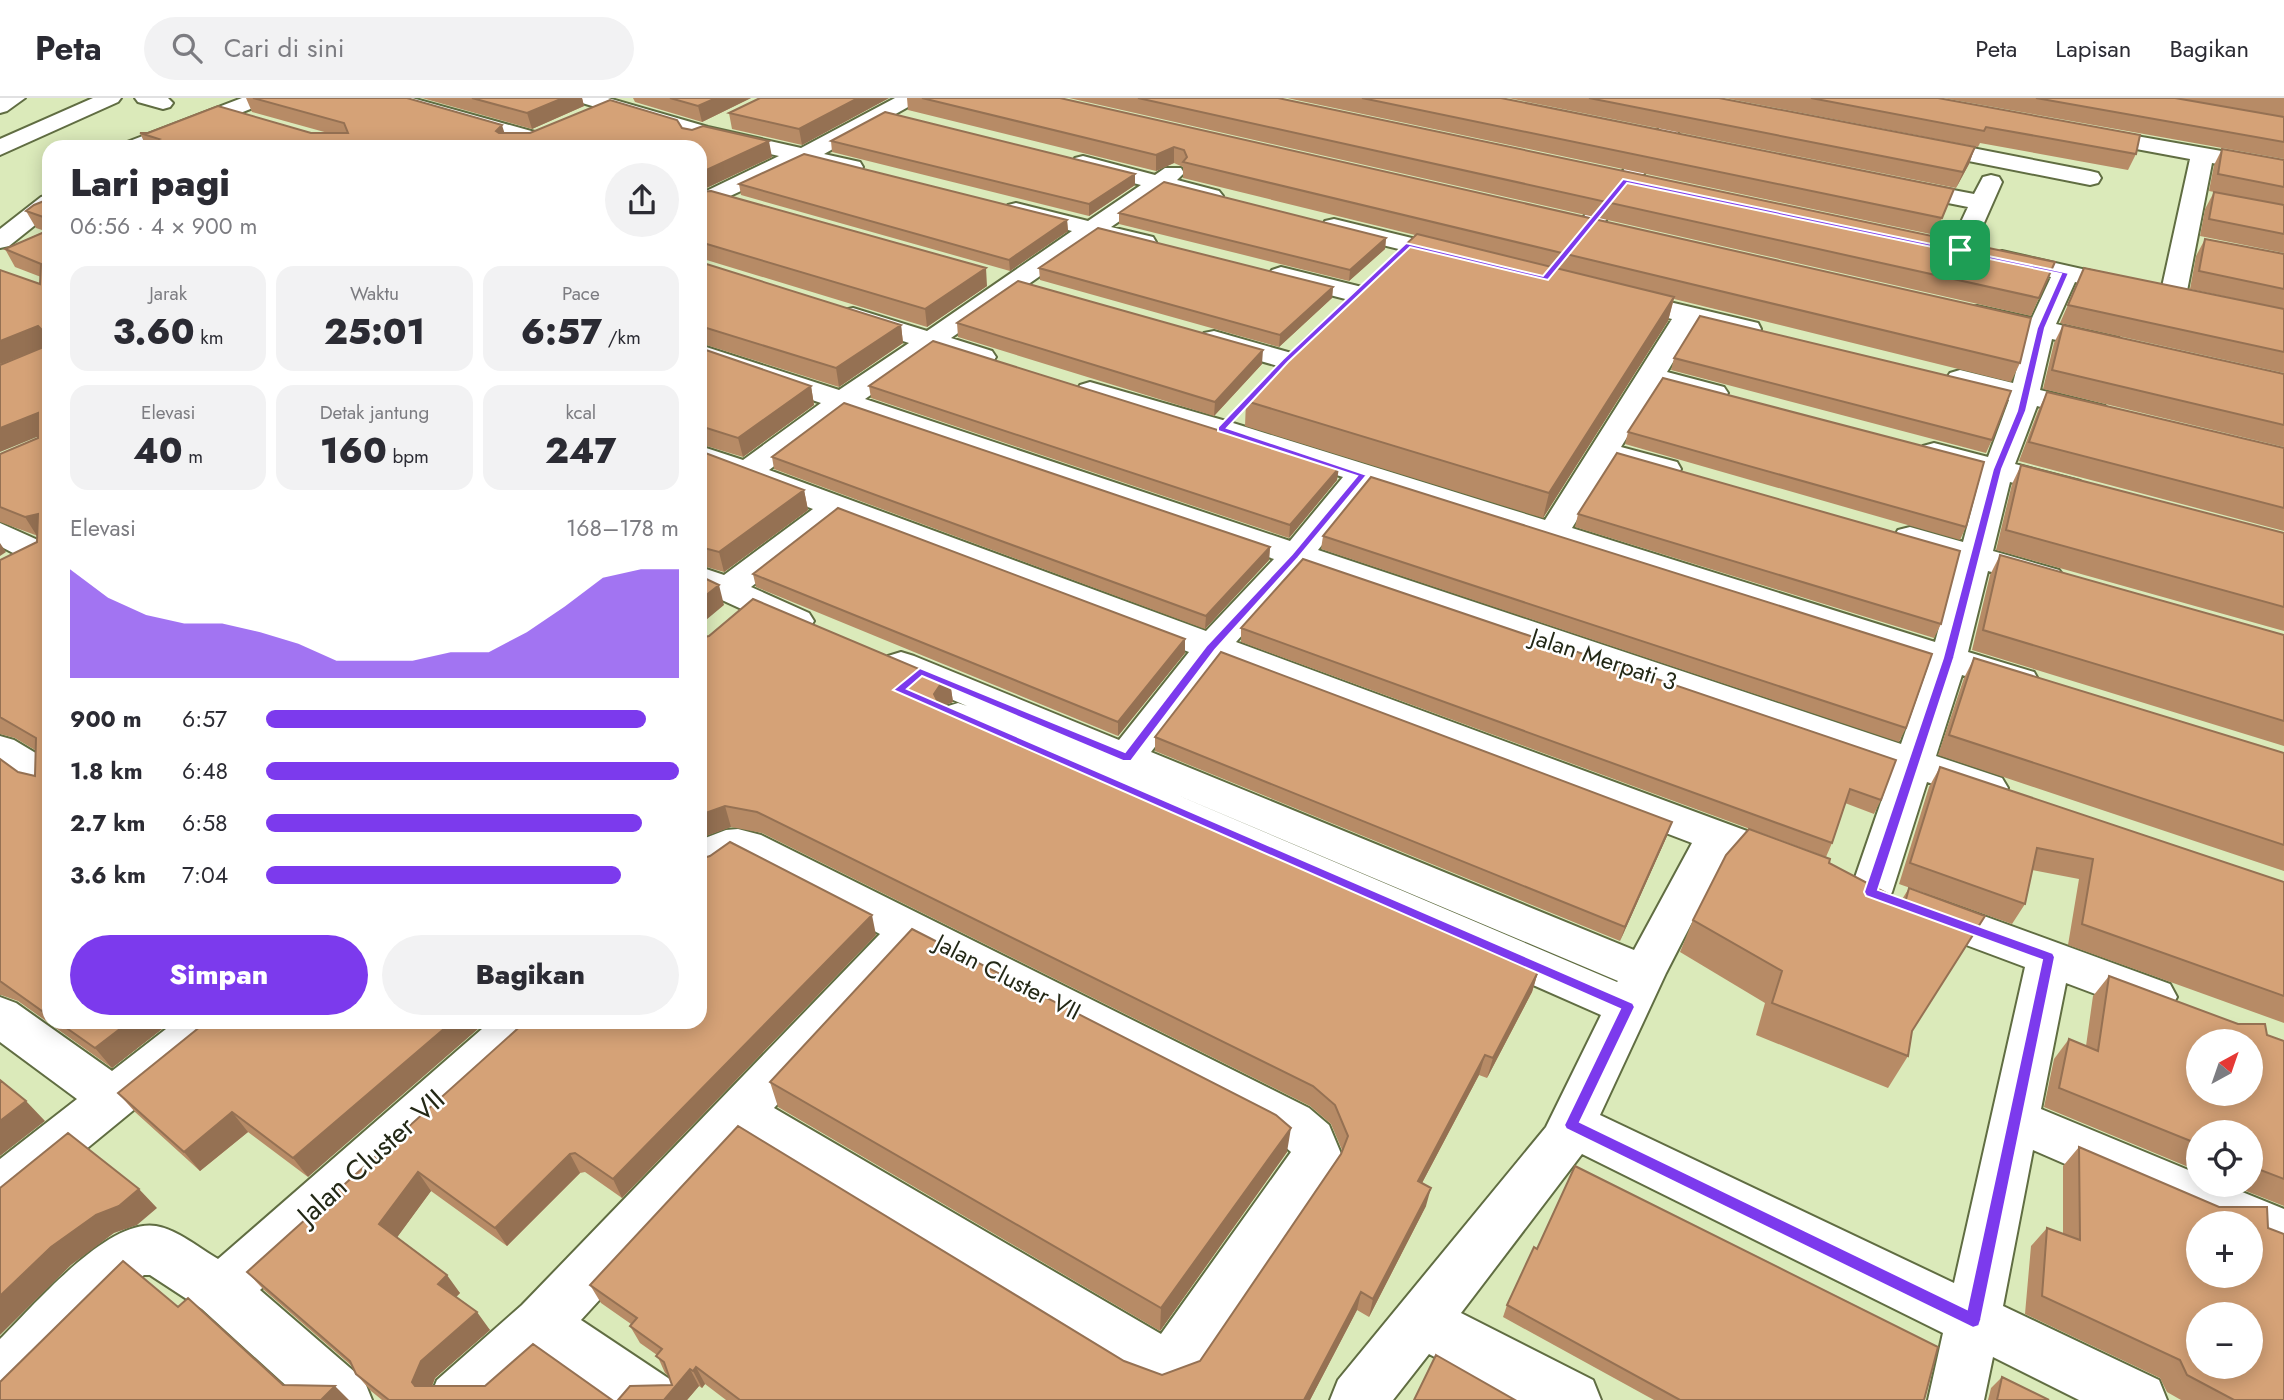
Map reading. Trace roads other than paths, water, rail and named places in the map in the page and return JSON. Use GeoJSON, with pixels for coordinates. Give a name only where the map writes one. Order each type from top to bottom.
{"type":"FeatureCollection","features":[{"type":"Feature","properties":{"kind":"street"},"geometry":{"type":"LineString","coordinates":[[0,107],[15,98]]}},
{"type":"Feature","properties":{"kind":"street"},"geometry":{"type":"LineString","coordinates":[[0,148],[19,137],[111,98]]}},
{"type":"Feature","properties":{"kind":"street"},"geometry":{"type":"LineString","coordinates":[[152,140],[261,98]]}},
{"type":"Feature","properties":{"kind":"street"},"geometry":{"type":"LineString","coordinates":[[389,98],[516,140]]}},
{"type":"Feature","properties":{"kind":"street"},"geometry":{"type":"LineString","coordinates":[[586,98],[621,102],[703,132],[870,172]]}},
{"type":"Feature","properties":{"kind":"street"},"geometry":{"type":"LineString","coordinates":[[1571,285],[1545,279],[1662,140],[1690,99],[1720,106]]}},
{"type":"Feature","properties":{"kind":"street"},"geometry":{"type":"LineString","coordinates":[[580,120],[621,102]]}},
{"type":"Feature","properties":{"kind":"street"},"geometry":{"type":"LineString","coordinates":[[707,200],[793,158],[805,155],[884,113],[910,109]]}},
{"type":"Feature","properties":{"kind":"street"},"geometry":{"type":"LineString","coordinates":[[222,112],[262,124]]}},
{"type":"Feature","properties":{"kind":"street"},"geometry":{"type":"LineString","coordinates":[[2117,138],[2126,113]]}},
{"type":"Feature","properties":{"kind":"street"},"geometry":{"type":"LineString","coordinates":[[686,140],[738,115]]}},
{"type":"Feature","properties":{"kind":"street"},"geometry":{"type":"LineString","coordinates":[[532,140],[557,129]]}},
{"type":"Feature","properties":{"kind":"street"},"geometry":{"type":"LineString","coordinates":[[2068,130],[2284,169]]}},
{"type":"Feature","properties":{"kind":"street"},"geometry":{"type":"LineString","coordinates":[[1636,134],[1689,145]]}},
{"type":"Feature","properties":{"kind":"street"},"geometry":{"type":"LineString","coordinates":[[1894,139],[2005,150],[2090,178]]}},
{"type":"Feature","properties":{"kind":"street"},"geometry":{"type":"LineString","coordinates":[[1960,250],[2005,150]]}},
{"type":"Feature","properties":{"kind":"street"},"geometry":{"type":"LineString","coordinates":[[745,473],[844,400],[1093,230],[1197,154]]}},
{"type":"Feature","properties":{"kind":"street"},"geometry":{"type":"LineString","coordinates":[[1933,244],[2185,299],[2184,243],[2202,155]]}},
{"type":"Feature","properties":{"kind":"street"},"geometry":{"type":"LineString","coordinates":[[1068,159],[1238,202]]}},
{"type":"Feature","properties":{"kind":"street"},"geometry":{"type":"LineString","coordinates":[[1598,175],[1652,186]]}},
{"type":"Feature","properties":{"kind":"street"},"geometry":{"type":"LineString","coordinates":[[1875,182],[1981,203]]}},
{"type":"Feature","properties":{"kind":"street"},"geometry":{"type":"LineString","coordinates":[[2193,197],[2219,202]]}},
{"type":"Feature","properties":{"kind":"street"},"geometry":{"type":"LineString","coordinates":[[707,200],[752,208]]}},
{"type":"Feature","properties":{"kind":"street"},"geometry":{"type":"LineString","coordinates":[[988,203],[1172,249]]}},
{"type":"Feature","properties":{"kind":"street"},"geometry":{"type":"LineString","coordinates":[[0,241],[42,208]]}},
{"type":"Feature","properties":{"kind":"street"},"geometry":{"type":"LineString","coordinates":[[1561,220],[1614,233]]}},
{"type":"Feature","properties":{"kind":"street"},"geometry":{"type":"LineString","coordinates":[[1317,222],[1483,263]]}},
{"type":"Feature","properties":{"kind":"street"},"geometry":{"type":"LineString","coordinates":[[2184,243],[2209,248]]}},
{"type":"Feature","properties":{"kind":"street"},"geometry":{"type":"LineString","coordinates":[[1336,313],[1408,244]]}},
{"type":"Feature","properties":{"kind":"street"},"geometry":{"type":"LineString","coordinates":[[1251,268],[1371,280]]}},
{"type":"Feature","properties":{"kind":"street"},"geometry":{"type":"LineString","coordinates":[[1845,883],[1914,763],[1949,658],[1998,469],[2016,429],[2041,328],[2066,273]]}},
{"type":"Feature","properties":{"kind":"street"},"geometry":{"type":"LineString","coordinates":[[989,274],[1041,289]]}},
{"type":"Feature","properties":{"kind":"street"},"geometry":{"type":"LineString","coordinates":[[1597,292],[1769,334]]}},
{"type":"Feature","properties":{"kind":"street"},"geometry":{"type":"LineString","coordinates":[[828,309],[1008,365]]}},
{"type":"Feature","properties":{"kind":"street"},"geometry":{"type":"LineString","coordinates":[[1961,310],[2136,350]]}},
{"type":"Feature","properties":{"kind":"street"},"geometry":{"type":"LineString","coordinates":[[1552,534],[1688,315]]}},
{"type":"Feature","properties":{"kind":"street"},"geometry":{"type":"LineString","coordinates":[[1195,334],[1276,370],[1306,341]]}},
{"type":"Feature","properties":{"kind":"street","name":"Jalan Merpati 3"},"geometry":{"type":"LineString","coordinates":[[707,354],[1295,556],[2020,799]]}},
{"type":"Feature","properties":{"kind":"street"},"geometry":{"type":"LineString","coordinates":[[1930,372],[2115,417]]}},
{"type":"Feature","properties":{"kind":"street"},"geometry":{"type":"LineString","coordinates":[[1651,376],[1744,401]]}},
{"type":"Feature","properties":{"kind":"street"},"geometry":{"type":"LineString","coordinates":[[1059,382],[1231,419],[1362,475],[2052,690]]}},
{"type":"Feature","properties":{"kind":"street"},"geometry":{"type":"LineString","coordinates":[[1904,444],[2102,496]]}},
{"type":"Feature","properties":{"kind":"street"},"geometry":{"type":"LineString","coordinates":[[1604,452],[1697,478]]}},
{"type":"Feature","properties":{"kind":"street"},"geometry":{"type":"LineString","coordinates":[[707,458],[1716,836],[2193,1011]]}},
{"type":"Feature","properties":{"kind":"street"},"geometry":{"type":"LineString","coordinates":[[1118,769],[1211,648],[1295,556],[1362,475]]}},
{"type":"Feature","properties":{"kind":"street"},"geometry":{"type":"LineString","coordinates":[[820,643],[728,603],[836,507]]}},
{"type":"Feature","properties":{"kind":"street"},"geometry":{"type":"LineString","coordinates":[[1883,530],[2070,583]]}},
{"type":"Feature","properties":{"kind":"street"},"geometry":{"type":"LineString","coordinates":[[0,533],[31,561]]}},
{"type":"Feature","properties":{"kind":"street"},"geometry":{"type":"LineString","coordinates":[[890,673],[1636,990]]}},
{"type":"Feature","properties":{"kind":"street"},"geometry":{"type":"LineString","coordinates":[[0,749],[42,776]]}},
{"type":"Feature","properties":{"kind":"street"},"geometry":{"type":"LineString","coordinates":[[1358,1400],[1563,1142],[1636,990],[1716,836]]}},
{"type":"Feature","properties":{"kind":"street","name":"Jalan Cluster VII"},"geometry":{"type":"LineString","coordinates":[[707,857],[719,846],[731,842],[746,846],[1292,1123],[1312,1140],[1317,1156],[1177,1358],[1163,1362],[1146,1357],[737,1112]]}},
{"type":"Feature","properties":{"kind":"street"},"geometry":{"type":"LineString","coordinates":[[457,1400],[541,1324],[912,928]]}},
{"type":"Feature","properties":{"kind":"street"},"geometry":{"type":"LineString","coordinates":[[1956,1400],[2049,957]]}},
{"type":"Feature","properties":{"kind":"street"},"geometry":{"type":"LineString","coordinates":[[0,1016],[112,1098]]}},
{"type":"Feature","properties":{"kind":"street"},"geometry":{"type":"LineString","coordinates":[[0,1189],[200,1029]]}},
{"type":"Feature","properties":{"kind":"street","name":"Jalan Cluster VII"},"geometry":{"type":"LineString","coordinates":[[221,1291],[514,1029]]}},
{"type":"Feature","properties":{"kind":"street"},"geometry":{"type":"LineString","coordinates":[[2015,1120],[2284,1234]]}},
{"type":"Feature","properties":{"kind":"street"},"geometry":{"type":"LineString","coordinates":[[1571,1125],[2139,1400]]}},
{"type":"Feature","properties":{"kind":"street"},"geometry":{"type":"LineString","coordinates":[[0,1378],[115,1264],[138,1250],[158,1251],[221,1291],[344,1400]]}},
{"type":"Feature","properties":{"kind":"street"},"geometry":{"type":"LineString","coordinates":[[1420,1321],[1573,1400]]}},
{"type":"Feature","properties":{"kind":"street"},"geometry":{"type":"LineString","coordinates":[[541,1324],[651,1400]]}}]}
